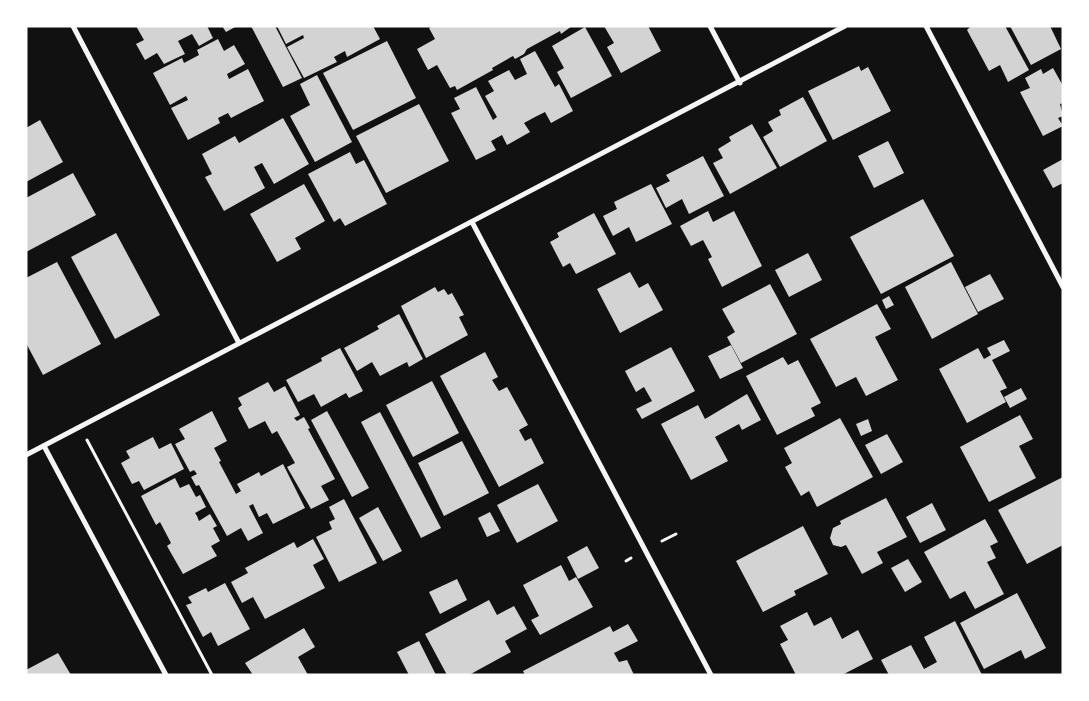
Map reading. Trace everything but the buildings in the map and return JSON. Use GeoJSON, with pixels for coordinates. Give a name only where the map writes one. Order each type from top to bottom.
{"type":"FeatureCollection","features":[{"type":"Feature","properties":{"kind":"street"},"geometry":{"type":"LineString","coordinates":[[73,26],[239,343]]}},
{"type":"Feature","properties":{"kind":"street"},"geometry":{"type":"LineString","coordinates":[[710,26],[740,83]]}},
{"type":"Feature","properties":{"kind":"street"},"geometry":{"type":"LineString","coordinates":[[26,455],[740,83],[845,26]]}},
{"type":"Feature","properties":{"kind":"street"},"geometry":{"type":"LineString","coordinates":[[926,26],[1063,287]]}},
{"type":"Feature","properties":{"kind":"street"},"geometry":{"type":"LineString","coordinates":[[472,222],[711,675]]}},
{"type":"Feature","properties":{"kind":"street"},"geometry":{"type":"LineString","coordinates":[[44,446],[166,675]]}},
{"type":"Feature","properties":{"kind":"path"},"geometry":{"type":"LineString","coordinates":[[80,427],[212,675]]}},
{"type":"Feature","properties":{"kind":"path"},"geometry":{"type":"LineString","coordinates":[[662,541],[676,534]]}},
{"type":"Feature","properties":{"kind":"path"},"geometry":{"type":"LineString","coordinates":[[626,561],[631,558]]}}]}
